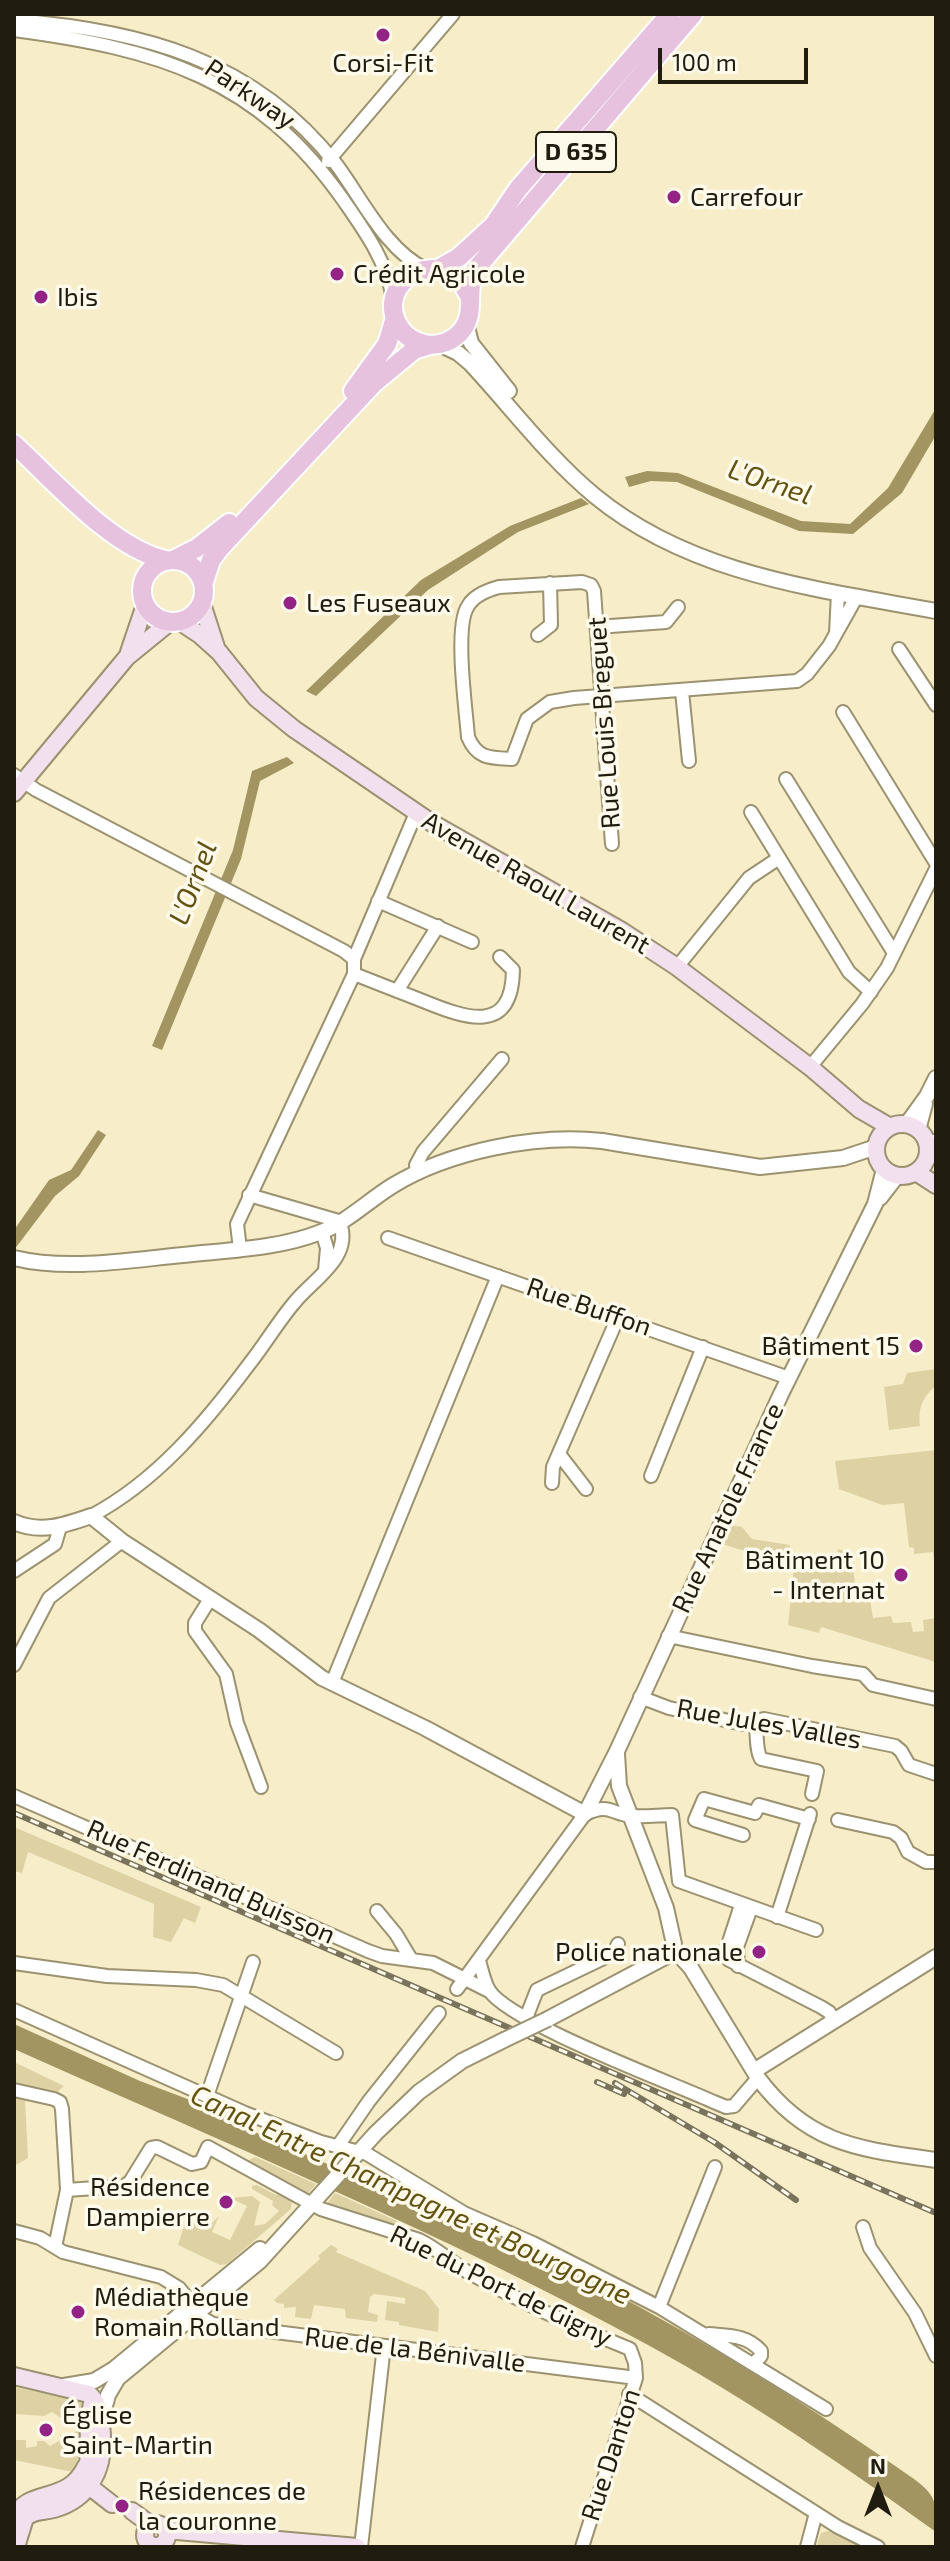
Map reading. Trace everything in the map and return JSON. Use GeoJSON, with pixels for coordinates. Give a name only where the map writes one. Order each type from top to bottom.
{"type":"FeatureCollection","features":[{"type":"Feature","properties":{"kind":"main road","name":"D 635"},"geometry":{"type":"LineString","coordinates":[[432,269],[459,257],[493,226],[518,189],[670,14]]}},
{"type":"Feature","properties":{"kind":"main road","name":"D 635"},"geometry":{"type":"LineString","coordinates":[[468,294],[472,276],[482,261],[693,14]]}},
{"type":"Feature","properties":{"kind":"main road"},"geometry":{"type":"LineString","coordinates":[[17,783],[127,657],[175,622],[192,616],[202,604],[204,582],[211,560],[220,548],[374,383],[414,350],[454,338],[466,323],[470,310],[468,294],[456,277],[432,269],[405,280],[394,309],[387,344],[350,394],[234,519],[197,548],[152,567],[142,585]]}},
{"type":"Feature","properties":{"kind":"main road"},"geometry":{"type":"LineString","coordinates":[[394,309],[408,337],[434,345]]}},
{"type":"Feature","properties":{"kind":"main road"},"geometry":{"type":"LineString","coordinates":[[14,444],[112,534],[140,552],[193,566],[204,582]]}},
{"type":"Feature","properties":{"kind":"main road"},"geometry":{"type":"LineString","coordinates":[[112,534],[131,561],[142,585],[145,605],[127,657]]}},
{"type":"Feature","properties":{"kind":"main road","name":"Avenue Raoul Laurent"},"geometry":{"type":"LineString","coordinates":[[202,604],[219,652]]}},
{"type":"Feature","properties":{"kind":"main road"},"geometry":{"type":"LineString","coordinates":[[145,605],[155,617],[175,622]]}},
{"type":"Feature","properties":{"kind":"main road","name":"Avenue Raoul Laurent"},"geometry":{"type":"LineString","coordinates":[[175,622],[200,635],[219,652],[256,698],[275,715],[416,813],[622,931],[677,967],[810,1067],[907,1150],[936,1185]]}},
{"type":"Feature","properties":{"kind":"main road"},"geometry":{"type":"LineString","coordinates":[[907,1150],[936,1177]]}},
{"type":"Feature","properties":{"kind":"main road"},"geometry":{"type":"LineString","coordinates":[[14,2376],[63,2386],[93,2398],[101,2420],[102,2454],[91,2484],[67,2504],[17,2515]]}},
{"type":"Feature","properties":{"kind":"main road"},"geometry":{"type":"LineString","coordinates":[[93,2398],[89,2419],[87,2479],[114,2501]]}},
{"type":"Feature","properties":{"kind":"main road"},"geometry":{"type":"LineString","coordinates":[[16,2547],[17,2515],[32,2499],[54,2495],[71,2486],[82,2474],[89,2457]]}},
{"type":"Feature","properties":{"kind":"main road"},"geometry":{"type":"LineString","coordinates":[[130,2514],[155,2537],[233,2536],[359,2547]]}},
{"type":"Feature","properties":{"kind":"street"},"geometry":{"type":"LineString","coordinates":[[321,169],[453,14]]}},
{"type":"Feature","properties":{"kind":"street","name":"Parkway"},"geometry":{"type":"LineString","coordinates":[[14,20],[104,30],[151,41],[215,66],[269,100],[331,158],[365,208],[404,255],[432,269]]}},
{"type":"Feature","properties":{"kind":"street","name":"Parkway"},"geometry":{"type":"LineString","coordinates":[[14,30],[115,46],[187,69],[236,95],[274,122],[321,169],[372,242],[391,285],[394,309]]}},
{"type":"Feature","properties":{"kind":"street"},"geometry":{"type":"LineString","coordinates":[[466,323],[471,343],[480,356],[584,475],[657,529],[737,569]]}},
{"type":"Feature","properties":{"kind":"street"},"geometry":{"type":"LineString","coordinates":[[434,345],[458,353],[470,363],[562,466],[600,500],[654,537],[690,554],[786,583],[936,611]]}},
{"type":"Feature","properties":{"kind":"street","name":"Rue Louis Breguet"},"geometry":{"type":"LineString","coordinates":[[600,696],[559,700],[534,712],[521,730],[512,759],[479,755],[468,737],[463,618],[469,602],[487,590],[550,583],[582,582],[591,585],[597,627],[612,844]]}},
{"type":"Feature","properties":{"kind":"street"},"geometry":{"type":"LineString","coordinates":[[538,635],[551,625],[550,583]]}},
{"type":"Feature","properties":{"kind":"street"},"geometry":{"type":"LineString","coordinates":[[836,633],[838,593]]}},
{"type":"Feature","properties":{"kind":"street"},"geometry":{"type":"LineString","coordinates":[[600,696],[797,681],[815,664],[857,596]]}},
{"type":"Feature","properties":{"kind":"street"},"geometry":{"type":"LineString","coordinates":[[597,627],[666,622],[678,607]]}},
{"type":"Feature","properties":{"kind":"street"},"geometry":{"type":"LineString","coordinates":[[899,649],[936,705]]}},
{"type":"Feature","properties":{"kind":"street"},"geometry":{"type":"LineString","coordinates":[[682,691],[689,761]]}},
{"type":"Feature","properties":{"kind":"street"},"geometry":{"type":"LineString","coordinates":[[843,712],[936,863]]}},
{"type":"Feature","properties":{"kind":"street"},"geometry":{"type":"LineString","coordinates":[[786,779],[894,953]]}},
{"type":"Feature","properties":{"kind":"street"},"geometry":{"type":"LineString","coordinates":[[17,783],[235,894],[354,959]]}},
{"type":"Feature","properties":{"kind":"street"},"geometry":{"type":"LineString","coordinates":[[751,812],[849,972],[871,992]]}},
{"type":"Feature","properties":{"kind":"street"},"geometry":{"type":"LineString","coordinates":[[240,1249],[237,1224],[354,974],[354,959],[416,813]]}},
{"type":"Feature","properties":{"kind":"street"},"geometry":{"type":"LineString","coordinates":[[677,967],[749,878],[779,858]]}},
{"type":"Feature","properties":{"kind":"street"},"geometry":{"type":"LineString","coordinates":[[810,1067],[871,992],[936,869]]}},
{"type":"Feature","properties":{"kind":"street"},"geometry":{"type":"LineString","coordinates":[[378,901],[472,942]]}},
{"type":"Feature","properties":{"kind":"street"},"geometry":{"type":"LineString","coordinates":[[397,991],[438,926]]}},
{"type":"Feature","properties":{"kind":"street"},"geometry":{"type":"LineString","coordinates":[[354,974],[460,1016],[485,1017],[496,1012],[513,993],[513,970],[500,957]]}},
{"type":"Feature","properties":{"kind":"street"},"geometry":{"type":"LineString","coordinates":[[417,1172],[416,1165],[423,1152],[502,1059]]}},
{"type":"Feature","properties":{"kind":"street","name":"Rue Anatole France"},"geometry":{"type":"LineString","coordinates":[[457,1989],[585,1814],[789,1378],[875,1204],[907,1150],[936,1078]]}},
{"type":"Feature","properties":{"kind":"street"},"geometry":{"type":"LineString","coordinates":[[15,1258],[41,1263],[75,1263],[292,1242],[341,1222],[417,1172],[477,1153],[526,1143],[577,1138],[745,1166],[778,1166],[907,1150]]}},
{"type":"Feature","properties":{"kind":"street"},"geometry":{"type":"LineString","coordinates":[[249,1195],[341,1222]]}},
{"type":"Feature","properties":{"kind":"street"},"geometry":{"type":"LineString","coordinates":[[14,1522],[34,1527],[60,1527],[91,1516],[131,1492],[178,1449],[248,1365],[295,1302],[325,1273],[342,1244],[341,1222]]}},
{"type":"Feature","properties":{"kind":"street"},"geometry":{"type":"LineString","coordinates":[[322,1232],[327,1248],[325,1273]]}},
{"type":"Feature","properties":{"kind":"street","name":"Rue Buffon"},"geometry":{"type":"LineString","coordinates":[[388,1238],[789,1378]]}},
{"type":"Feature","properties":{"kind":"street"},"geometry":{"type":"LineString","coordinates":[[332,1683],[498,1276]]}},
{"type":"Feature","properties":{"kind":"street"},"geometry":{"type":"LineString","coordinates":[[552,1483],[553,1467],[618,1317]]}},
{"type":"Feature","properties":{"kind":"street"},"geometry":{"type":"LineString","coordinates":[[651,1476],[703,1347]]}},
{"type":"Feature","properties":{"kind":"street"},"geometry":{"type":"LineString","coordinates":[[559,1454],[586,1489]]}},
{"type":"Feature","properties":{"kind":"street"},"geometry":{"type":"LineString","coordinates":[[91,1516],[122,1541],[332,1683],[425,1728],[585,1814],[604,1808],[630,1816],[698,1814]]}},
{"type":"Feature","properties":{"kind":"street"},"geometry":{"type":"LineString","coordinates":[[14,1571],[55,1544],[60,1527]]}},
{"type":"Feature","properties":{"kind":"street"},"geometry":{"type":"LineString","coordinates":[[14,1665],[49,1598],[122,1541]]}},
{"type":"Feature","properties":{"kind":"street"},"geometry":{"type":"LineString","coordinates":[[210,1599],[195,1623],[195,1631],[226,1674],[237,1723],[261,1787]]}},
{"type":"Feature","properties":{"kind":"street"},"geometry":{"type":"LineString","coordinates":[[668,1636],[863,1674],[873,1685],[936,1699]]}},
{"type":"Feature","properties":{"kind":"street","name":"Rue Jules Valles"},"geometry":{"type":"LineString","coordinates":[[640,1697],[669,1708],[743,1724],[764,1719],[895,1746],[909,1765],[936,1774]]}},
{"type":"Feature","properties":{"kind":"street"},"geometry":{"type":"LineString","coordinates":[[755,1721],[759,1735],[757,1752],[761,1759],[817,1771],[812,1794]]}},
{"type":"Feature","properties":{"kind":"street"},"geometry":{"type":"LineString","coordinates":[[617,1751],[617,1774],[666,1908],[674,1952],[691,1968],[770,2094],[793,2116],[822,2135],[848,2145],[936,2160]]}},
{"type":"Feature","properties":{"kind":"street","name":"Rue Ferdinand Buisson"},"geometry":{"type":"LineString","coordinates":[[14,1796],[368,1951],[390,1958],[433,1963],[466,1978],[526,2018],[570,2040],[726,2107],[737,2103],[756,2074]]}},
{"type":"Feature","properties":{"kind":"street"},"geometry":{"type":"LineString","coordinates":[[743,1835],[695,1820],[704,1799],[755,1813],[759,1805],[810,1817],[777,1917]]}},
{"type":"Feature","properties":{"kind":"street"},"geometry":{"type":"LineString","coordinates":[[672,1815],[679,1881],[816,1930]]}},
{"type":"Feature","properties":{"kind":"street"},"geometry":{"type":"LineString","coordinates":[[838,1820],[893,1832],[901,1838],[908,1852],[926,1862],[936,1862]]}},
{"type":"Feature","properties":{"kind":"street"},"geometry":{"type":"LineString","coordinates":[[746,1906],[737,1947],[738,1966],[821,2007],[834,2020]]}},
{"type":"Feature","properties":{"kind":"street","name":"Rue Ferdinand Buisson"},"geometry":{"type":"LineString","coordinates":[[377,1911],[411,1959]]}},
{"type":"Feature","properties":{"kind":"street"},"geometry":{"type":"LineString","coordinates":[[526,2018],[537,1990],[614,1953],[618,1944]]}},
{"type":"Feature","properties":{"kind":"street"},"geometry":{"type":"LineString","coordinates":[[101,2420],[108,2395],[118,2378],[289,2227],[419,2092],[462,2061],[674,1952]]}},
{"type":"Feature","properties":{"kind":"street"},"geometry":{"type":"LineString","coordinates":[[756,2074],[834,2020],[936,1957]]}},
{"type":"Feature","properties":{"kind":"street"},"geometry":{"type":"LineString","coordinates":[[479,1961],[489,1991]]}},
{"type":"Feature","properties":{"kind":"street"},"geometry":{"type":"LineString","coordinates":[[207,2096],[253,1962]]}},
{"type":"Feature","properties":{"kind":"street"},"geometry":{"type":"LineString","coordinates":[[14,1963],[107,1976],[196,1980],[223,1985],[336,2053]]}},
{"type":"Feature","properties":{"kind":"street"},"geometry":{"type":"LineString","coordinates":[[14,2010],[207,2096],[357,2154],[464,2213],[533,2243],[704,2333],[741,2337],[761,2351],[761,2356],[754,2363],[826,2409]]}},
{"type":"Feature","properties":{"kind":"street"},"geometry":{"type":"LineString","coordinates":[[338,2146],[369,2101],[439,2013]]}},
{"type":"Feature","properties":{"kind":"street"},"geometry":{"type":"LineString","coordinates":[[14,2090],[60,2102],[67,2190],[55,2247]]}},
{"type":"Feature","properties":{"kind":"street","name":"Rue du Port de Gigny"},"geometry":{"type":"LineString","coordinates":[[67,2190],[124,2186],[130,2182],[151,2148],[157,2147],[192,2164],[201,2162],[208,2147],[311,2205],[419,2240],[463,2269],[581,2330],[630,2349],[635,2363]]}},
{"type":"Feature","properties":{"kind":"street"},"geometry":{"type":"LineString","coordinates":[[659,2307],[715,2167]]}},
{"type":"Feature","properties":{"kind":"street"},"geometry":{"type":"LineString","coordinates":[[863,2227],[870,2248],[915,2313],[936,2356]]}},
{"type":"Feature","properties":{"kind":"street","name":"Rue de la Bénivalle"},"geometry":{"type":"LineString","coordinates":[[14,2231],[40,2238],[81,2257],[156,2274],[179,2288],[213,2324],[636,2378]]}},
{"type":"Feature","properties":{"kind":"street"},"geometry":{"type":"LineString","coordinates":[[63,2386],[94,2381],[196,2308]]}},
{"type":"Feature","properties":{"kind":"street"},"geometry":{"type":"LineString","coordinates":[[359,2547],[384,2346]]}},
{"type":"Feature","properties":{"kind":"street","name":"Rue Danton"},"geometry":{"type":"LineString","coordinates":[[582,2547],[636,2378],[635,2363]]}},
{"type":"Feature","properties":{"kind":"street"},"geometry":{"type":"LineString","coordinates":[[93,2398],[114,2369]]}},
{"type":"Feature","properties":{"kind":"street"},"geometry":{"type":"LineString","coordinates":[[629,2394],[816,2513],[862,2541],[878,2547]]}},
{"type":"Feature","properties":{"kind":"street"},"geometry":{"type":"LineString","coordinates":[[807,2547],[816,2513]]}},
{"type":"Feature","properties":{"kind":"shaded area"},"geometry":{"type":"Polygon","coordinates":[[[936,408],[936,435],[902,493],[853,534],[799,531],[677,482],[651,481],[629,487],[625,477],[647,471],[678,473],[801,521],[850,524],[888,488],[936,408]]]}},
{"type":"Feature","properties":{"kind":"shaded area"},"geometry":{"type":"Polygon","coordinates":[[[581,498],[589,504],[518,532],[428,590],[316,696],[306,691],[421,580],[510,526],[581,498]]]}},
{"type":"Feature","properties":{"kind":"shaded area"},"geometry":{"type":"Polygon","coordinates":[[[287,757],[294,763],[260,781],[241,859],[162,1050],[152,1046],[233,850],[252,771],[287,757]]]}},
{"type":"Feature","properties":{"kind":"shaded area"},"geometry":{"type":"Polygon","coordinates":[[[98,1130],[106,1135],[79,1176],[55,1196],[14,1250],[14,1230],[49,1180],[71,1170],[98,1130]]]}},
{"type":"Feature","properties":{"kind":"shaded area"},"geometry":{"type":"Polygon","coordinates":[[[936,1369],[936,1386],[922,1404],[920,1426],[889,1430],[884,1387],[903,1384],[907,1373],[936,1369]]]}},
{"type":"Feature","properties":{"kind":"shaded area"},"geometry":{"type":"Polygon","coordinates":[[[936,1450],[936,1575],[933,1552],[914,1554],[914,1548],[909,1547],[904,1503],[882,1505],[839,1489],[835,1461],[936,1450]]]}},
{"type":"Feature","properties":{"kind":"shaded area"},"geometry":{"type":"Polygon","coordinates":[[[731,1525],[742,1527],[752,1539],[790,1545],[789,1553],[836,1560],[838,1549],[851,1553],[856,1591],[870,1599],[873,1618],[891,1616],[893,1623],[911,1622],[913,1632],[924,1631],[923,1620],[936,1618],[936,1662],[821,1627],[819,1633],[788,1625],[794,1566],[722,1544],[731,1525]]]}},
{"type":"Feature","properties":{"kind":"shaded area"},"geometry":{"type":"Polygon","coordinates":[[[14,1827],[201,1907],[195,1923],[184,1918],[171,1942],[153,1937],[154,1904],[28,1852],[22,1873],[14,1871],[14,1827]]]}},
{"type":"Feature","properties":{"kind":"shaded area"},"geometry":{"type":"Polygon","coordinates":[[[14,2024],[140,2081],[240,2119],[239,2125],[486,2234],[506,2240],[612,2292],[766,2381],[914,2479],[932,2496],[936,2532],[795,2434],[648,2345],[413,2227],[14,2049],[14,2024]]]}},
{"type":"Feature","properties":{"kind":"shaded area"},"geometry":{"type":"Polygon","coordinates":[[[14,2062],[64,2086],[54,2095],[14,2085],[14,2062]]]}},
{"type":"Feature","properties":{"kind":"shaded area"},"geometry":{"type":"Polygon","coordinates":[[[14,2097],[25,2100],[28,2158],[14,2166],[14,2097]]]}},
{"type":"Feature","properties":{"kind":"shaded area"},"geometry":{"type":"Polygon","coordinates":[[[255,2157],[316,2184],[306,2196],[247,2161],[255,2157]]]}},
{"type":"Feature","properties":{"kind":"shaded area"},"geometry":{"type":"Polygon","coordinates":[[[257,2185],[276,2195],[284,2193],[292,2199],[291,2209],[227,2264],[220,2265],[178,2245],[186,2220],[207,2228],[219,2216],[212,2232],[230,2240],[247,2206],[230,2198],[252,2196],[260,2202],[254,2226],[265,2224],[279,2211],[272,2205],[273,2201],[252,2189],[257,2185]]]}},
{"type":"Feature","properties":{"kind":"shaded area"},"geometry":{"type":"Polygon","coordinates":[[[335,2193],[406,2225],[397,2226],[326,2205],[335,2193]]]}},
{"type":"Feature","properties":{"kind":"shaded area"},"geometry":{"type":"Polygon","coordinates":[[[331,2245],[338,2249],[336,2252],[425,2291],[439,2309],[438,2332],[385,2320],[387,2301],[405,2304],[405,2298],[374,2294],[370,2297],[368,2312],[378,2315],[377,2322],[346,2318],[345,2309],[314,2305],[311,2319],[295,2317],[296,2307],[284,2308],[284,2304],[277,2303],[274,2300],[320,2259],[318,2256],[331,2245]]]}},
{"type":"Feature","properties":{"kind":"shaded area"},"geometry":{"type":"Polygon","coordinates":[[[14,2387],[83,2402],[81,2450],[73,2472],[14,2460],[15,2440],[26,2440],[26,2448],[37,2446],[37,2441],[44,2441],[50,2446],[61,2440],[60,2435],[72,2436],[78,2429],[73,2423],[61,2423],[62,2419],[52,2412],[44,2416],[14,2414],[14,2387]]]}},
{"type":"Feature","properties":{"kind":"shaded area"},"geometry":{"type":"Polygon","coordinates":[[[837,2532],[863,2547],[816,2547],[821,2533],[837,2532]]]}},
{"type":"Feature","properties":{"kind":"railway"},"geometry":{"type":"LineString","coordinates":[[14,1813],[936,2213]]}},
{"type":"Feature","properties":{"kind":"railway"},"geometry":{"type":"LineString","coordinates":[[597,2082],[624,2094]]}},
{"type":"Feature","properties":{"kind":"railway"},"geometry":{"type":"LineString","coordinates":[[615,2083],[714,2142],[796,2200]]}},
{"type":"Feature","properties":{"kind":"place","name":"Corsi-Fit"},"geometry":{"type":"Point","coordinates":[383,35]}},
{"type":"Feature","properties":{"kind":"place","name":"Carrefour"},"geometry":{"type":"Point","coordinates":[674,197]}},
{"type":"Feature","properties":{"kind":"place","name":"Crédit Agricole"},"geometry":{"type":"Point","coordinates":[337,274]}},
{"type":"Feature","properties":{"kind":"place","name":"Ibis"},"geometry":{"type":"Point","coordinates":[41,297]}},
{"type":"Feature","properties":{"kind":"place","name":"Les Fuseaux"},"geometry":{"type":"Point","coordinates":[290,603]}},
{"type":"Feature","properties":{"kind":"place","name":"Bâtiment 15"},"geometry":{"type":"Point","coordinates":[916,1346]}},
{"type":"Feature","properties":{"kind":"place","name":"Bâtiment 10 - Internat"},"geometry":{"type":"Point","coordinates":[901,1575]}},
{"type":"Feature","properties":{"kind":"place","name":"Police nationale"},"geometry":{"type":"Point","coordinates":[759,1952]}},
{"type":"Feature","properties":{"kind":"place","name":"Résidence Dampierre"},"geometry":{"type":"Point","coordinates":[226,2202]}},
{"type":"Feature","properties":{"kind":"place","name":"Médiathèque Romain Rolland"},"geometry":{"type":"Point","coordinates":[78,2312]}},
{"type":"Feature","properties":{"kind":"place","name":"Église Saint-Martin"},"geometry":{"type":"Point","coordinates":[46,2430]}},
{"type":"Feature","properties":{"kind":"place","name":"Résidences de la couronne"},"geometry":{"type":"Point","coordinates":[122,2506]}},
{"type":"Feature","properties":{"kind":"water label","name":"L'Ornel"},"geometry":{"type":"Point","coordinates":[770,482]}},
{"type":"Feature","properties":{"kind":"water label","name":"L'Ornel"},"geometry":{"type":"Point","coordinates":[193,883]}},
{"type":"Feature","properties":{"kind":"water label","name":"Canal Entre Champagne et Bourgogne"},"geometry":{"type":"Point","coordinates":[411,2195]}}]}
